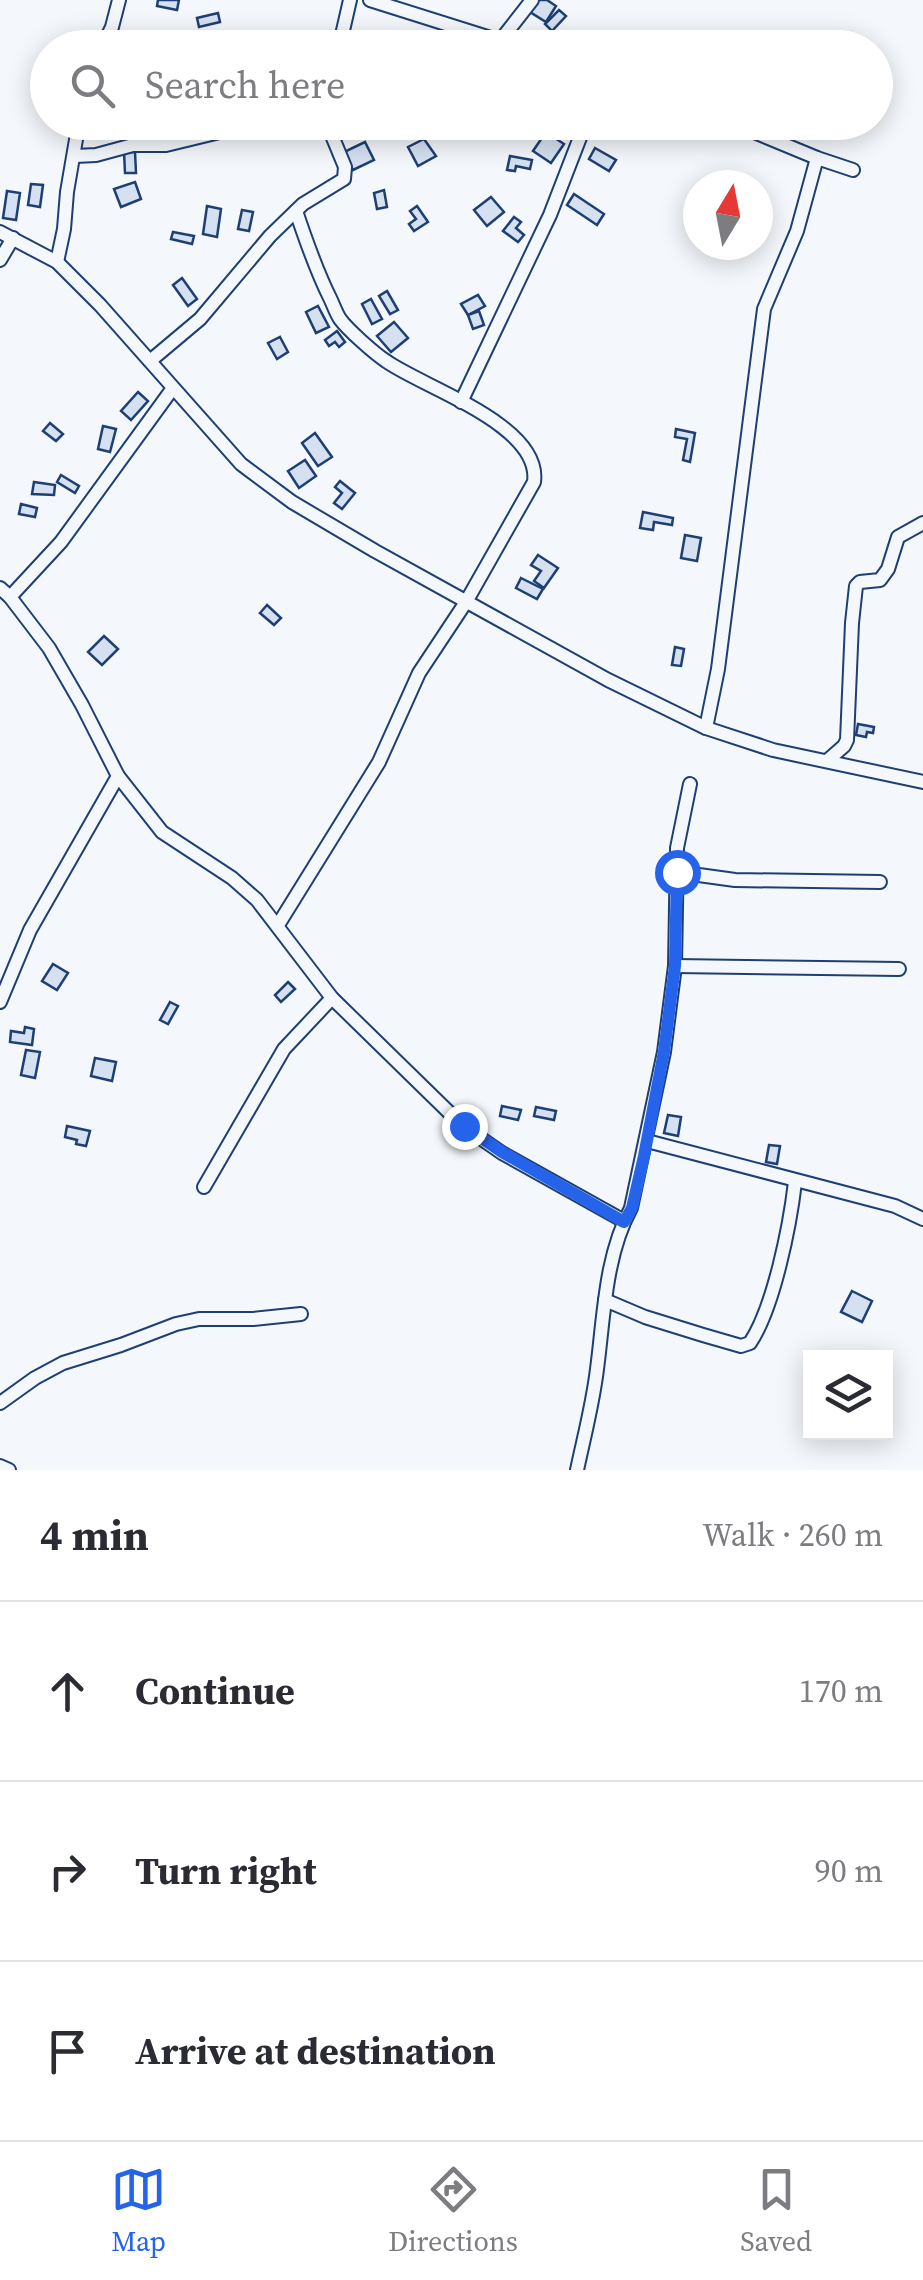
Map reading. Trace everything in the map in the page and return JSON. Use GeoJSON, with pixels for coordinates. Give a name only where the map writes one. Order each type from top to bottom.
{"type":"FeatureCollection","features":[{"type":"Feature","properties":{"kind":"street"},"geometry":{"type":"LineString","coordinates":[[111,30],[119,0]]}},
{"type":"Feature","properties":{"kind":"street"},"geometry":{"type":"LineString","coordinates":[[343,30],[350,0]]}},
{"type":"Feature","properties":{"kind":"street"},"geometry":{"type":"LineString","coordinates":[[370,0],[465,30]]}},
{"type":"Feature","properties":{"kind":"street"},"geometry":{"type":"LineString","coordinates":[[509,30],[532,0]]}},
{"type":"Feature","properties":{"kind":"street"},"geometry":{"type":"LineString","coordinates":[[57,262],[76,140]]}},
{"type":"Feature","properties":{"kind":"street"},"geometry":{"type":"LineString","coordinates":[[74,156],[96,155],[132,145],[166,146],[178,140]]}},
{"type":"Feature","properties":{"kind":"street"},"geometry":{"type":"LineString","coordinates":[[150,361],[200,319],[270,236],[303,204],[344,179],[334,140]]}},
{"type":"Feature","properties":{"kind":"street"},"geometry":{"type":"LineString","coordinates":[[461,402],[550,215],[579,140]]}},
{"type":"Feature","properties":{"kind":"street"},"geometry":{"type":"LineString","coordinates":[[774,140],[853,170]]}},
{"type":"Feature","properties":{"kind":"street"},"geometry":{"type":"LineString","coordinates":[[706,728],[718,669],[764,309],[797,231],[818,158]]}},
{"type":"Feature","properties":{"kind":"street"},"geometry":{"type":"LineString","coordinates":[[278,925],[379,762],[428,656],[466,602],[534,482],[536,469],[527,449],[515,436],[386,361],[340,318],[316,270],[296,211]]}},
{"type":"Feature","properties":{"kind":"street"},"geometry":{"type":"LineString","coordinates":[[0,260],[6,235],[57,262],[241,464],[266,484],[374,551],[608,680],[706,728],[773,750],[923,782]]}},
{"type":"Feature","properties":{"kind":"street"},"geometry":{"type":"LineString","coordinates":[[173,388],[61,542],[4,593],[48,648],[118,776],[162,832],[232,878],[257,900],[332,998],[464,1126],[624,1222]]}},
{"type":"Feature","properties":{"kind":"street"},"geometry":{"type":"LineString","coordinates":[[828,760],[847,740],[856,586],[880,580],[888,569],[898,536],[923,523]]}},
{"type":"Feature","properties":{"kind":"street"},"geometry":{"type":"LineString","coordinates":[[0,1002],[30,930],[118,776]]}},
{"type":"Feature","properties":{"kind":"street"},"geometry":{"type":"LineString","coordinates":[[577,1470],[597,1372],[608,1282],[624,1222],[632,1208],[664,1052],[675,966],[677,848],[690,784]]}},
{"type":"Feature","properties":{"kind":"street"},"geometry":{"type":"LineString","coordinates":[[677,872],[736,880],[880,882]]}},
{"type":"Feature","properties":{"kind":"street"},"geometry":{"type":"LineString","coordinates":[[675,966],[900,969]]}},
{"type":"Feature","properties":{"kind":"street"},"geometry":{"type":"LineString","coordinates":[[204,1187],[284,1049],[332,998]]}},
{"type":"Feature","properties":{"kind":"street"},"geometry":{"type":"LineString","coordinates":[[646,1142],[894,1206],[923,1220]]}},
{"type":"Feature","properties":{"kind":"street"},"geometry":{"type":"LineString","coordinates":[[605,1300],[645,1317],[741,1346],[750,1343],[761,1326],[783,1249],[795,1182]]}},
{"type":"Feature","properties":{"kind":"street"},"geometry":{"type":"LineString","coordinates":[[0,1403],[63,1363],[176,1324],[302,1314]]}},
{"type":"Feature","properties":{"kind":"street"},"geometry":{"type":"LineString","coordinates":[[0,1466],[10,1470]]}},
{"type":"Feature","properties":{"kind":"building"},"geometry":{"type":"Polygon","coordinates":[[[158,0],[179,0],[177,10],[157,6],[158,0]]]}},
{"type":"Feature","properties":{"kind":"building"},"geometry":{"type":"Polygon","coordinates":[[[538,0],[556,6],[546,22],[530,12],[538,0]]]}},
{"type":"Feature","properties":{"kind":"building"},"geometry":{"type":"Polygon","coordinates":[[[559,10],[566,16],[553,30],[545,24],[559,10]]]}},
{"type":"Feature","properties":{"kind":"building"},"geometry":{"type":"Polygon","coordinates":[[[218,13],[220,22],[199,27],[197,18],[218,13]]]}},
{"type":"Feature","properties":{"kind":"building"},"geometry":{"type":"Polygon","coordinates":[[[425,140],[436,156],[418,166],[408,147],[425,140]]]}},
{"type":"Feature","properties":{"kind":"building"},"geometry":{"type":"Polygon","coordinates":[[[541,140],[564,144],[551,163],[533,151],[541,140]]]}},
{"type":"Feature","properties":{"kind":"building"},"geometry":{"type":"Polygon","coordinates":[[[365,142],[374,160],[353,170],[344,152],[365,142]]]}},
{"type":"Feature","properties":{"kind":"building"},"geometry":{"type":"Polygon","coordinates":[[[595,148],[616,160],[609,171],[589,159],[595,148]]]}},
{"type":"Feature","properties":{"kind":"building"},"geometry":{"type":"Polygon","coordinates":[[[124,152],[135,152],[136,173],[125,173],[124,152]]]}},
{"type":"Feature","properties":{"kind":"building"},"geometry":{"type":"Polygon","coordinates":[[[510,156],[532,160],[530,169],[516,166],[515,171],[507,170],[510,156]]]}},
{"type":"Feature","properties":{"kind":"building"},"geometry":{"type":"Polygon","coordinates":[[[135,182],[141,199],[121,207],[114,189],[135,182]]]}},
{"type":"Feature","properties":{"kind":"building"},"geometry":{"type":"Polygon","coordinates":[[[31,184],[43,185],[40,207],[28,205],[31,184]]]}},
{"type":"Feature","properties":{"kind":"building"},"geometry":{"type":"Polygon","coordinates":[[[384,190],[387,207],[377,209],[374,193],[384,190]]]}},
{"type":"Feature","properties":{"kind":"building"},"geometry":{"type":"Polygon","coordinates":[[[7,191],[20,193],[16,220],[3,218],[7,191]]]}},
{"type":"Feature","properties":{"kind":"building"},"geometry":{"type":"Polygon","coordinates":[[[574,194],[604,214],[597,225],[567,205],[574,194]]]}},
{"type":"Feature","properties":{"kind":"building"},"geometry":{"type":"Polygon","coordinates":[[[491,197],[504,212],[487,226],[474,210],[491,197]]]}},
{"type":"Feature","properties":{"kind":"building"},"geometry":{"type":"Polygon","coordinates":[[[207,206],[221,209],[217,237],[203,234],[207,206]]]}},
{"type":"Feature","properties":{"kind":"building"},"geometry":{"type":"Polygon","coordinates":[[[417,206],[428,222],[414,231],[409,224],[416,219],[410,211],[417,206]]]}},
{"type":"Feature","properties":{"kind":"building"},"geometry":{"type":"Polygon","coordinates":[[[242,210],[253,212],[249,231],[238,229],[242,210]]]}},
{"type":"Feature","properties":{"kind":"building"},"geometry":{"type":"Polygon","coordinates":[[[514,217],[521,222],[516,228],[524,235],[518,242],[503,231],[514,217]]]}},
{"type":"Feature","properties":{"kind":"building"},"geometry":{"type":"Polygon","coordinates":[[[173,232],[194,236],[192,244],[171,239],[173,232]]]}},
{"type":"Feature","properties":{"kind":"building"},"geometry":{"type":"Polygon","coordinates":[[[182,278],[197,299],[188,306],[173,285],[182,278]]]}},
{"type":"Feature","properties":{"kind":"building"},"geometry":{"type":"Polygon","coordinates":[[[387,291],[398,310],[390,314],[379,296],[387,291]]]}},
{"type":"Feature","properties":{"kind":"building"},"geometry":{"type":"Polygon","coordinates":[[[478,295],[485,306],[468,315],[461,304],[478,295]]]}},
{"type":"Feature","properties":{"kind":"building"},"geometry":{"type":"Polygon","coordinates":[[[371,299],[382,319],[372,324],[362,304],[371,299]]]}},
{"type":"Feature","properties":{"kind":"building"},"geometry":{"type":"Polygon","coordinates":[[[318,306],[329,327],[316,333],[306,312],[318,306]]]}},
{"type":"Feature","properties":{"kind":"building"},"geometry":{"type":"Polygon","coordinates":[[[479,311],[484,325],[473,329],[468,315],[479,311]]]}},
{"type":"Feature","properties":{"kind":"building"},"geometry":{"type":"Polygon","coordinates":[[[394,322],[408,338],[391,352],[377,336],[394,322]]]}},
{"type":"Feature","properties":{"kind":"building"},"geometry":{"type":"Polygon","coordinates":[[[337,331],[345,342],[339,347],[335,342],[329,346],[325,340],[337,331]]]}},
{"type":"Feature","properties":{"kind":"building"},"geometry":{"type":"Polygon","coordinates":[[[280,337],[288,352],[277,359],[268,343],[280,337]]]}},
{"type":"Feature","properties":{"kind":"building"},"geometry":{"type":"Polygon","coordinates":[[[138,392],[148,401],[131,420],[121,411],[138,392]]]}},
{"type":"Feature","properties":{"kind":"building"},"geometry":{"type":"Polygon","coordinates":[[[50,423],[63,434],[56,441],[43,431],[50,423]]]}},
{"type":"Feature","properties":{"kind":"building"},"geometry":{"type":"Polygon","coordinates":[[[103,426],[116,429],[110,452],[98,449],[103,426]]]}},
{"type":"Feature","properties":{"kind":"building"},"geometry":{"type":"Polygon","coordinates":[[[676,429],[695,433],[690,462],[683,460],[687,439],[675,437],[676,429]]]}},
{"type":"Feature","properties":{"kind":"building"},"geometry":{"type":"Polygon","coordinates":[[[315,433],[332,457],[318,466],[302,443],[315,433]]]}},
{"type":"Feature","properties":{"kind":"building"},"geometry":{"type":"Polygon","coordinates":[[[305,460],[316,476],[299,488],[288,471],[305,460]]]}},
{"type":"Feature","properties":{"kind":"building"},"geometry":{"type":"Polygon","coordinates":[[[61,475],[79,486],[75,493],[57,482],[61,475]]]}},
{"type":"Feature","properties":{"kind":"building"},"geometry":{"type":"Polygon","coordinates":[[[340,481],[355,493],[342,509],[334,503],[342,493],[335,487],[340,481]]]}},
{"type":"Feature","properties":{"kind":"building"},"geometry":{"type":"Polygon","coordinates":[[[34,482],[55,485],[54,495],[32,494],[34,482]]]}},
{"type":"Feature","properties":{"kind":"building"},"geometry":{"type":"Polygon","coordinates":[[[21,504],[37,508],[35,517],[19,514],[21,504]]]}},
{"type":"Feature","properties":{"kind":"building"},"geometry":{"type":"Polygon","coordinates":[[[643,512],[673,518],[672,525],[654,522],[653,530],[640,528],[643,512]]]}},
{"type":"Feature","properties":{"kind":"building"},"geometry":{"type":"Polygon","coordinates":[[[685,535],[701,538],[697,561],[681,558],[685,535]]]}},
{"type":"Feature","properties":{"kind":"building"},"geometry":{"type":"Polygon","coordinates":[[[538,555],[558,568],[544,588],[534,581],[541,571],[531,565],[538,555]]]}},
{"type":"Feature","properties":{"kind":"building"},"geometry":{"type":"Polygon","coordinates":[[[521,578],[543,589],[537,599],[516,588],[521,578]]]}},
{"type":"Feature","properties":{"kind":"building"},"geometry":{"type":"Polygon","coordinates":[[[267,605],[281,618],[274,625],[260,613],[267,605]]]}},
{"type":"Feature","properties":{"kind":"building"},"geometry":{"type":"Polygon","coordinates":[[[104,636],[118,649],[102,665],[88,652],[104,636]]]}},
{"type":"Feature","properties":{"kind":"building"},"geometry":{"type":"Polygon","coordinates":[[[675,647],[684,649],[681,666],[672,665],[675,647]]]}},
{"type":"Feature","properties":{"kind":"building"},"geometry":{"type":"Polygon","coordinates":[[[858,724],[874,727],[873,733],[867,732],[866,737],[856,735],[858,724]]]}},
{"type":"Feature","properties":{"kind":"building"},"geometry":{"type":"Polygon","coordinates":[[[53,964],[68,973],[57,990],[42,981],[53,964]]]}},
{"type":"Feature","properties":{"kind":"building"},"geometry":{"type":"Polygon","coordinates":[[[288,982],[295,989],[281,1002],[275,995],[288,982]]]}},
{"type":"Feature","properties":{"kind":"building"},"geometry":{"type":"Polygon","coordinates":[[[170,1002],[178,1006],[168,1024],[160,1020],[170,1002]]]}},
{"type":"Feature","properties":{"kind":"building"},"geometry":{"type":"Polygon","coordinates":[[[25,1027],[34,1029],[32,1045],[10,1042],[11,1031],[24,1033],[25,1027]]]}},
{"type":"Feature","properties":{"kind":"building"},"geometry":{"type":"Polygon","coordinates":[[[26,1050],[40,1052],[35,1078],[21,1075],[26,1050]]]}},
{"type":"Feature","properties":{"kind":"building"},"geometry":{"type":"Polygon","coordinates":[[[95,1058],[116,1062],[112,1081],[91,1076],[95,1058]]]}},
{"type":"Feature","properties":{"kind":"building"},"geometry":{"type":"Polygon","coordinates":[[[502,1106],[521,1110],[518,1120],[500,1116],[502,1106]]]}},
{"type":"Feature","properties":{"kind":"building"},"geometry":{"type":"Polygon","coordinates":[[[536,1107],[556,1111],[554,1120],[534,1116],[536,1107]]]}},
{"type":"Feature","properties":{"kind":"building"},"geometry":{"type":"Polygon","coordinates":[[[668,1115],[681,1117],[678,1136],[664,1133],[668,1115]]]}},
{"type":"Feature","properties":{"kind":"building"},"geometry":{"type":"Polygon","coordinates":[[[67,1126],[90,1131],[86,1146],[65,1137],[67,1126]]]}},
{"type":"Feature","properties":{"kind":"building"},"geometry":{"type":"Polygon","coordinates":[[[769,1145],[780,1146],[777,1164],[766,1162],[769,1145]]]}},
{"type":"Feature","properties":{"kind":"building"},"geometry":{"type":"Polygon","coordinates":[[[852,1291],[872,1301],[862,1322],[841,1312],[852,1291]]]}},
{"type":"Feature","properties":{"kind":"route"},"geometry":{"type":"LineString","coordinates":[[464,1126],[624,1222],[632,1208],[664,1052],[675,966],[677,872]]}}]}
